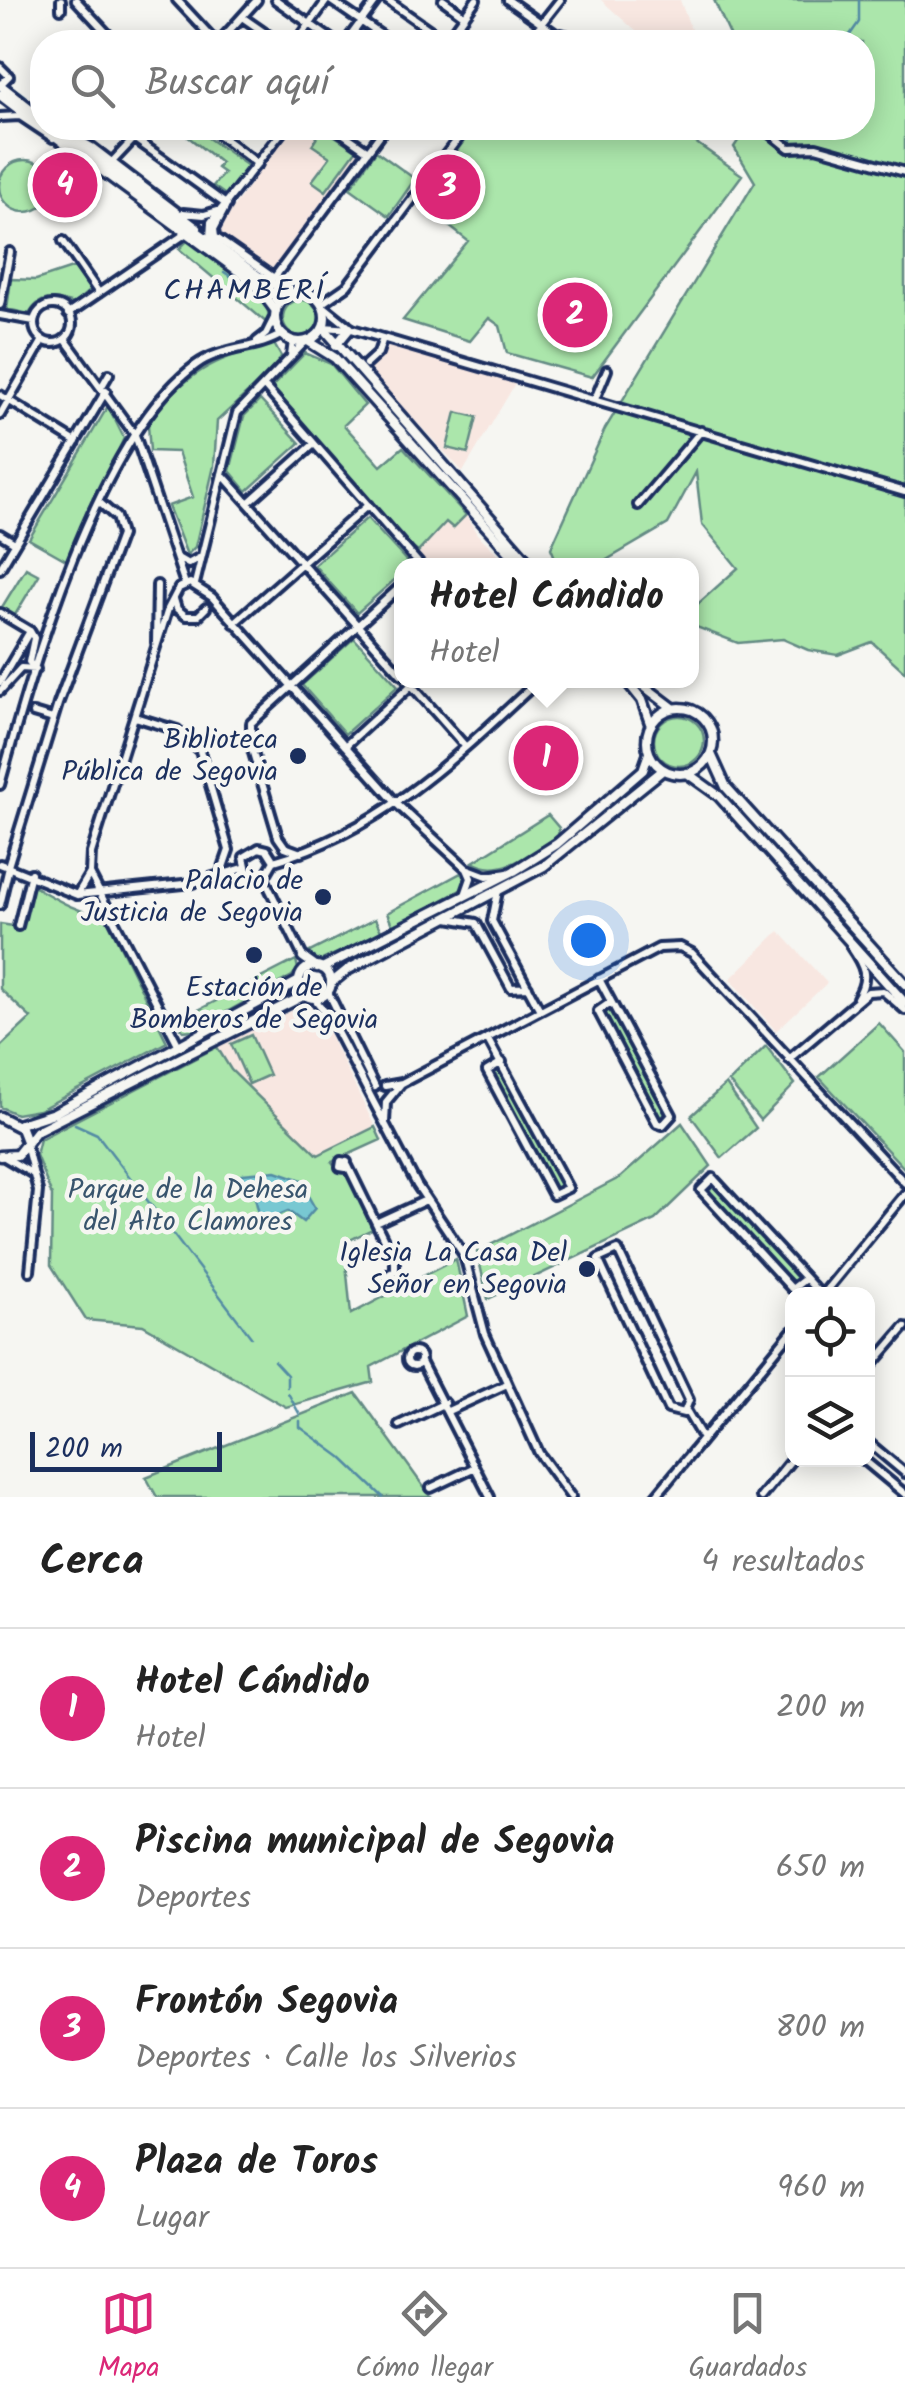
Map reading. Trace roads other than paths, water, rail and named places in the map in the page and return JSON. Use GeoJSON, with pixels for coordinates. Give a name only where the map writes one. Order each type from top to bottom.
{"type":"FeatureCollection","features":[{"type":"Feature","properties":{"kind":"main road"},"geometry":{"type":"LineString","coordinates":[[1,84],[30,108]]}},
{"type":"Feature","properties":{"kind":"main road"},"geometry":{"type":"LineString","coordinates":[[0,95],[30,117]]}},
{"type":"Feature","properties":{"kind":"main road"},"geometry":{"type":"LineString","coordinates":[[60,140],[256,284],[276,313],[282,334],[292,341],[307,341],[346,370],[515,558]]}},
{"type":"Feature","properties":{"kind":"main road"},"geometry":{"type":"LineString","coordinates":[[72,140],[271,285],[292,294],[308,294],[321,304],[323,327],[336,345],[525,558]]}},
{"type":"Feature","properties":{"kind":"main road"},"geometry":{"type":"LineString","coordinates":[[276,313],[292,294]]}},
{"type":"Feature","properties":{"kind":"main road"},"geometry":{"type":"LineString","coordinates":[[307,341],[323,327]]}},
{"type":"Feature","properties":{"kind":"main road"},"geometry":{"type":"LineString","coordinates":[[336,345],[351,328]]}},
{"type":"Feature","properties":{"kind":"main road"},"geometry":{"type":"LineString","coordinates":[[0,1125],[42,1118],[300,977],[464,899],[556,844],[642,770],[649,754],[650,724],[642,700],[632,688]]}},
{"type":"Feature","properties":{"kind":"main road"},"geometry":{"type":"LineString","coordinates":[[647,688],[673,708]]}},
{"type":"Feature","properties":{"kind":"main road"},"geometry":{"type":"LineString","coordinates":[[650,724],[673,708],[688,708],[706,720],[712,732],[711,754],[726,787],[905,984]]}},
{"type":"Feature","properties":{"kind":"main road"},"geometry":{"type":"LineString","coordinates":[[649,754],[663,770],[687,773],[719,796],[905,1006]]}},
{"type":"Feature","properties":{"kind":"main road"},"geometry":{"type":"LineString","coordinates":[[687,773],[701,766],[711,754]]}},
{"type":"Feature","properties":{"kind":"main road"},"geometry":{"type":"LineString","coordinates":[[2,1156],[18,1155],[25,1142],[57,1120],[329,988],[346,970],[498,891],[560,854],[663,770]]}},
{"type":"Feature","properties":{"kind":"main road"},"geometry":{"type":"LineString","coordinates":[[309,996],[300,977],[303,957],[320,967],[329,988]]}},
{"type":"Feature","properties":{"kind":"main road"},"geometry":{"type":"LineString","coordinates":[[0,1117],[15,1125],[25,1142]]}},
{"type":"Feature","properties":{"kind":"street"},"geometry":{"type":"LineString","coordinates":[[76,0],[104,30]]}},
{"type":"Feature","properties":{"kind":"street"},"geometry":{"type":"LineString","coordinates":[[229,30],[256,0]]}},
{"type":"Feature","properties":{"kind":"street"},"geometry":{"type":"LineString","coordinates":[[276,0],[318,30]]}},
{"type":"Feature","properties":{"kind":"street"},"geometry":{"type":"LineString","coordinates":[[306,30],[328,0],[373,30]]}},
{"type":"Feature","properties":{"kind":"street"},"geometry":{"type":"LineString","coordinates":[[355,30],[377,0]]}},
{"type":"Feature","properties":{"kind":"street"},"geometry":{"type":"LineString","coordinates":[[387,0],[429,30]]}},
{"type":"Feature","properties":{"kind":"street"},"geometry":{"type":"LineString","coordinates":[[443,0],[465,16]]}},
{"type":"Feature","properties":{"kind":"street"},"geometry":{"type":"LineString","coordinates":[[455,30],[476,0]]}},
{"type":"Feature","properties":{"kind":"street"},"geometry":{"type":"LineString","coordinates":[[508,0],[550,30]]}},
{"type":"Feature","properties":{"kind":"street"},"geometry":{"type":"LineString","coordinates":[[535,30],[560,0]]}},
{"type":"Feature","properties":{"kind":"street"},"geometry":{"type":"LineString","coordinates":[[182,1],[207,30]]}},
{"type":"Feature","properties":{"kind":"street"},"geometry":{"type":"LineString","coordinates":[[242,17],[261,30]]}},
{"type":"Feature","properties":{"kind":"street"},"geometry":{"type":"LineString","coordinates":[[0,68],[9,76],[1,84]]}},
{"type":"Feature","properties":{"kind":"street"},"geometry":{"type":"LineString","coordinates":[[0,117],[20,116],[30,122]]}},
{"type":"Feature","properties":{"kind":"street"},"geometry":{"type":"LineString","coordinates":[[76,140],[179,212],[212,244]]}},
{"type":"Feature","properties":{"kind":"street"},"geometry":{"type":"LineString","coordinates":[[112,162],[132,140]]}},
{"type":"Feature","properties":{"kind":"street"},"geometry":{"type":"LineString","coordinates":[[137,140],[226,207]]}},
{"type":"Feature","properties":{"kind":"street"},"geometry":{"type":"LineString","coordinates":[[227,140],[258,164]]}},
{"type":"Feature","properties":{"kind":"street"},"geometry":{"type":"LineString","coordinates":[[212,244],[208,228],[276,140]]}},
{"type":"Feature","properties":{"kind":"street"},"geometry":{"type":"LineString","coordinates":[[352,140],[368,151]]}},
{"type":"Feature","properties":{"kind":"street"},"geometry":{"type":"LineString","coordinates":[[226,207],[214,229],[216,237],[274,278],[376,140]]}},
{"type":"Feature","properties":{"kind":"street"},"geometry":{"type":"LineString","coordinates":[[351,328],[321,304],[339,296],[457,140]]}},
{"type":"Feature","properties":{"kind":"street"},"geometry":{"type":"LineString","coordinates":[[778,140],[788,148],[816,147],[905,172]]}},
{"type":"Feature","properties":{"kind":"street"},"geometry":{"type":"LineString","coordinates":[[179,212],[204,215],[226,207]]}},
{"type":"Feature","properties":{"kind":"street"},"geometry":{"type":"LineString","coordinates":[[68,314],[99,292],[126,280],[185,234]]}},
{"type":"Feature","properties":{"kind":"street"},"geometry":{"type":"LineString","coordinates":[[63,241],[99,292]]}},
{"type":"Feature","properties":{"kind":"street"},"geometry":{"type":"LineString","coordinates":[[0,305],[10,252]]}},
{"type":"Feature","properties":{"kind":"street"},"geometry":{"type":"LineString","coordinates":[[46,307],[61,307],[72,325],[65,338],[52,343],[43,340],[34,321],[46,307]]}},
{"type":"Feature","properties":{"kind":"street"},"geometry":{"type":"LineString","coordinates":[[252,344],[264,336],[276,313]]}},
{"type":"Feature","properties":{"kind":"street"},"geometry":{"type":"LineString","coordinates":[[0,315],[34,321]]}},
{"type":"Feature","properties":{"kind":"street"},"geometry":{"type":"LineString","coordinates":[[323,327],[351,328],[596,397],[905,492]]}},
{"type":"Feature","properties":{"kind":"street"},"geometry":{"type":"LineString","coordinates":[[0,785],[71,567],[134,436],[154,407],[195,366],[282,334]]}},
{"type":"Feature","properties":{"kind":"street"},"geometry":{"type":"LineString","coordinates":[[65,338],[134,436],[186,584]]}},
{"type":"Feature","properties":{"kind":"street"},"geometry":{"type":"LineString","coordinates":[[366,364],[378,353],[383,338]]}},
{"type":"Feature","properties":{"kind":"street"},"geometry":{"type":"LineString","coordinates":[[0,414],[43,340]]}},
{"type":"Feature","properties":{"kind":"street"},"geometry":{"type":"LineString","coordinates":[[288,362],[292,341]]}},
{"type":"Feature","properties":{"kind":"street"},"geometry":{"type":"LineString","coordinates":[[195,584],[239,409],[307,341]]}},
{"type":"Feature","properties":{"kind":"street"},"geometry":{"type":"LineString","coordinates":[[596,397],[607,370]]}},
{"type":"Feature","properties":{"kind":"street"},"geometry":{"type":"LineString","coordinates":[[0,568],[76,442],[109,374]]}},
{"type":"Feature","properties":{"kind":"street"},"geometry":{"type":"LineString","coordinates":[[264,386],[414,558]]}},
{"type":"Feature","properties":{"kind":"street"},"geometry":{"type":"LineString","coordinates":[[0,395],[76,442]]}},
{"type":"Feature","properties":{"kind":"street"},"geometry":{"type":"LineString","coordinates":[[638,504],[701,431]]}},
{"type":"Feature","properties":{"kind":"street"},"geometry":{"type":"LineString","coordinates":[[248,502],[314,444]]}},
{"type":"Feature","properties":{"kind":"street"},"geometry":{"type":"LineString","coordinates":[[125,452],[140,452]]}},
{"type":"Feature","properties":{"kind":"street"},"geometry":{"type":"LineString","coordinates":[[221,473],[394,666]]}},
{"type":"Feature","properties":{"kind":"street"},"geometry":{"type":"LineString","coordinates":[[216,497],[236,490]]}},
{"type":"Feature","properties":{"kind":"street"},"geometry":{"type":"LineString","coordinates":[[0,905],[53,720],[97,590],[121,535],[116,517],[100,503]]}},
{"type":"Feature","properties":{"kind":"street"},"geometry":{"type":"LineString","coordinates":[[234,623],[368,505]]}},
{"type":"Feature","properties":{"kind":"street"},"geometry":{"type":"LineString","coordinates":[[0,534],[15,543]]}},
{"type":"Feature","properties":{"kind":"street"},"geometry":{"type":"LineString","coordinates":[[176,556],[192,564],[202,553]]}},
{"type":"Feature","properties":{"kind":"street"},"geometry":{"type":"LineString","coordinates":[[77,895],[90,872],[91,854],[165,621],[174,598],[186,584],[195,584],[206,592],[398,806],[466,868],[487,876],[514,872]]}},
{"type":"Feature","properties":{"kind":"street"},"geometry":{"type":"LineString","coordinates":[[156,649],[157,585]]}},
{"type":"Feature","properties":{"kind":"street"},"geometry":{"type":"LineString","coordinates":[[165,621],[181,614],[198,616],[206,608],[206,592]]}},
{"type":"Feature","properties":{"kind":"street"},"geometry":{"type":"LineString","coordinates":[[301,854],[286,847],[278,836],[249,730],[256,715],[394,592]]}},
{"type":"Feature","properties":{"kind":"street"},"geometry":{"type":"LineString","coordinates":[[174,598],[181,614]]}},
{"type":"Feature","properties":{"kind":"street"},"geometry":{"type":"LineString","coordinates":[[206,608],[224,611]]}},
{"type":"Feature","properties":{"kind":"street"},"geometry":{"type":"LineString","coordinates":[[0,612],[30,631],[34,638],[29,662],[36,669]]}},
{"type":"Feature","properties":{"kind":"street"},"geometry":{"type":"LineString","coordinates":[[0,682],[30,631]]}},
{"type":"Feature","properties":{"kind":"street"},"geometry":{"type":"LineString","coordinates":[[0,691],[21,668],[36,669]]}},
{"type":"Feature","properties":{"kind":"street"},"geometry":{"type":"LineString","coordinates":[[345,746],[406,688]]}},
{"type":"Feature","properties":{"kind":"street"},"geometry":{"type":"LineString","coordinates":[[417,688],[464,746]]}},
{"type":"Feature","properties":{"kind":"street"},"geometry":{"type":"LineString","coordinates":[[264,878],[274,861],[331,843],[398,806],[531,688]]}},
{"type":"Feature","properties":{"kind":"street"},"geometry":{"type":"LineString","coordinates":[[25,702],[32,713],[53,720]]}},
{"type":"Feature","properties":{"kind":"street"},"geometry":{"type":"LineString","coordinates":[[20,718],[32,713]]}},
{"type":"Feature","properties":{"kind":"street"},"geometry":{"type":"LineString","coordinates":[[135,717],[176,730],[194,742],[229,850],[220,876]]}},
{"type":"Feature","properties":{"kind":"street"},"geometry":{"type":"LineString","coordinates":[[267,850],[278,836]]}},
{"type":"Feature","properties":{"kind":"street"},"geometry":{"type":"LineString","coordinates":[[264,878],[252,878],[244,868],[244,857],[254,848],[267,850],[274,861]]}},
{"type":"Feature","properties":{"kind":"street"},"geometry":{"type":"LineString","coordinates":[[229,850],[244,857]]}},
{"type":"Feature","properties":{"kind":"street"},"geometry":{"type":"LineString","coordinates":[[9,867],[77,895],[220,876],[244,868]]}},
{"type":"Feature","properties":{"kind":"street"},"geometry":{"type":"LineString","coordinates":[[464,899],[470,878],[466,868]]}},
{"type":"Feature","properties":{"kind":"street"},"geometry":{"type":"LineString","coordinates":[[90,872],[179,1046]]}},
{"type":"Feature","properties":{"kind":"street"},"geometry":{"type":"LineString","coordinates":[[18,926],[30,873]]}},
{"type":"Feature","properties":{"kind":"street"},"geometry":{"type":"LineString","coordinates":[[264,878],[303,957]]}},
{"type":"Feature","properties":{"kind":"street"},"geometry":{"type":"LineString","coordinates":[[498,891],[491,914],[540,1010]]}},
{"type":"Feature","properties":{"kind":"street"},"geometry":{"type":"LineString","coordinates":[[448,918],[473,922],[510,988],[528,987]]}},
{"type":"Feature","properties":{"kind":"street"},"geometry":{"type":"LineString","coordinates":[[789,1059],[856,999],[864,986],[864,966],[830,918]]}},
{"type":"Feature","properties":{"kind":"street"},"geometry":{"type":"LineString","coordinates":[[484,937],[487,930],[497,930]]}},
{"type":"Feature","properties":{"kind":"street"},"geometry":{"type":"LineString","coordinates":[[376,1092],[402,1083],[659,948],[684,948],[905,1183]]}},
{"type":"Feature","properties":{"kind":"street"},"geometry":{"type":"LineString","coordinates":[[599,979],[672,1114],[664,1124],[657,1123],[598,1011],[611,1002]]}},
{"type":"Feature","properties":{"kind":"street"},"geometry":{"type":"LineString","coordinates":[[329,988],[376,1092],[384,1124],[426,1200],[464,1255],[481,1325],[507,1384],[540,1453],[571,1497]]}},
{"type":"Feature","properties":{"kind":"street"},"geometry":{"type":"LineString","coordinates":[[856,999],[883,991],[905,1006]]}},
{"type":"Feature","properties":{"kind":"street"},"geometry":{"type":"LineString","coordinates":[[309,996],[376,1092],[388,1100]]}},
{"type":"Feature","properties":{"kind":"street"},"geometry":{"type":"LineString","coordinates":[[487,1038],[502,1062],[568,1188],[553,1195],[486,1071],[502,1062]]}},
{"type":"Feature","properties":{"kind":"street"},"geometry":{"type":"LineString","coordinates":[[384,1124],[388,1100],[402,1083]]}},
{"type":"Feature","properties":{"kind":"street"},"geometry":{"type":"LineString","coordinates":[[376,1092],[388,1100]]}},
{"type":"Feature","properties":{"kind":"street"},"geometry":{"type":"LineString","coordinates":[[25,1142],[38,1198],[30,1271]]}},
{"type":"Feature","properties":{"kind":"street"},"geometry":{"type":"LineString","coordinates":[[2,1156],[26,1166],[35,1178]]}},
{"type":"Feature","properties":{"kind":"street"},"geometry":{"type":"LineString","coordinates":[[348,1166],[395,1272]]}},
{"type":"Feature","properties":{"kind":"street"},"geometry":{"type":"LineString","coordinates":[[804,1279],[792,1289],[701,1190],[714,1178],[814,1287]]}},
{"type":"Feature","properties":{"kind":"street"},"geometry":{"type":"LineString","coordinates":[[828,1287],[905,1194]]}},
{"type":"Feature","properties":{"kind":"street"},"geometry":{"type":"LineString","coordinates":[[376,1224],[426,1200]]}},
{"type":"Feature","properties":{"kind":"street"},"geometry":{"type":"LineString","coordinates":[[687,1412],[668,1409],[598,1259],[618,1250],[689,1400],[687,1412],[702,1438]]}},
{"type":"Feature","properties":{"kind":"street"},"geometry":{"type":"LineString","coordinates":[[875,1362],[905,1327]]}},
{"type":"Feature","properties":{"kind":"street"},"geometry":{"type":"LineString","coordinates":[[654,1497],[785,1339]]}},
{"type":"Feature","properties":{"kind":"street"},"geometry":{"type":"LineString","coordinates":[[420,1362],[490,1497]]}},
{"type":"Feature","properties":{"kind":"street"},"geometry":{"type":"LineString","coordinates":[[399,1425],[507,1384]]}},
{"type":"Feature","properties":{"kind":"street"},"geometry":{"type":"LineString","coordinates":[[875,1448],[903,1472],[892,1483]]}},
{"type":"Feature","properties":{"kind":"street"},"geometry":{"type":"LineString","coordinates":[[761,1497],[785,1467]]}},
{"type":"Feature","properties":{"kind":"street"},"geometry":{"type":"LineString","coordinates":[[873,1467],[905,1494]]}},
{"type":"Feature","properties":{"kind":"street"},"geometry":{"type":"LineString","coordinates":[[431,1488],[473,1468]]}},
{"type":"Feature","properties":{"kind":"water"},"geometry":{"type":"Polygon","coordinates":[[[276,1171],[308,1182],[307,1194],[315,1208],[303,1222],[288,1211],[261,1223],[253,1189],[236,1184],[243,1174],[276,1171]]]}},
{"type":"Feature","properties":{"kind":"waterway"},"geometry":{"type":"LineString","coordinates":[[853,30],[859,22],[859,0]]}},
{"type":"Feature","properties":{"kind":"waterway"},"geometry":{"type":"LineString","coordinates":[[10,85],[30,100]]}},
{"type":"Feature","properties":{"kind":"waterway"},"geometry":{"type":"LineString","coordinates":[[224,272],[230,276]]}},
{"type":"Feature","properties":{"kind":"waterway"},"geometry":{"type":"LineString","coordinates":[[75,1124],[97,1134],[251,1337]]}},
{"type":"Feature","properties":{"kind":"waterway"},"geometry":{"type":"LineString","coordinates":[[274,1361],[287,1375],[287,1387]]}},
{"type":"Feature","properties":{"kind":"waterway"},"geometry":{"type":"LineString","coordinates":[[288,1393],[300,1415]]}},
{"type":"Feature","properties":{"kind":"waterway"},"geometry":{"type":"LineString","coordinates":[[300,1421],[300,1427],[341,1457],[383,1497]]}},
{"type":"Feature","properties":{"kind":"place","name":"Plaza de Toros"},"geometry":{"type":"Point","coordinates":[65,185]}},
{"type":"Feature","properties":{"kind":"place","name":"Frontón Segovia"},"geometry":{"type":"Point","coordinates":[448,187]}},
{"type":"Feature","properties":{"kind":"place","name":"Piscina municipal de Segovia"},"geometry":{"type":"Point","coordinates":[575,315]}},
{"type":"Feature","properties":{"kind":"place","name":"Biblioteca Pública de Segovia"},"geometry":{"type":"Point","coordinates":[298,756]}},
{"type":"Feature","properties":{"kind":"place","name":"Hotel Cándido"},"geometry":{"type":"Point","coordinates":[546,758]}},
{"type":"Feature","properties":{"kind":"place","name":"Palacio de Justicia de Segovia"},"geometry":{"type":"Point","coordinates":[323,897]}},
{"type":"Feature","properties":{"kind":"place","name":"Estación de Bomberos de Segovia"},"geometry":{"type":"Point","coordinates":[254,955]}},
{"type":"Feature","properties":{"kind":"place","name":"Iglesia La Casa Del Señor en Segovia"},"geometry":{"type":"Point","coordinates":[587,1269]}},
{"type":"Feature","properties":{"kind":"district","name":"CHAMBERÍ"},"geometry":{"type":"Point","coordinates":[245,292]}},
{"type":"Feature","properties":{"kind":"park label","name":"Parque de la Dehesa del Alto Clamores"},"geometry":{"type":"Point","coordinates":[188,1206]}}]}
